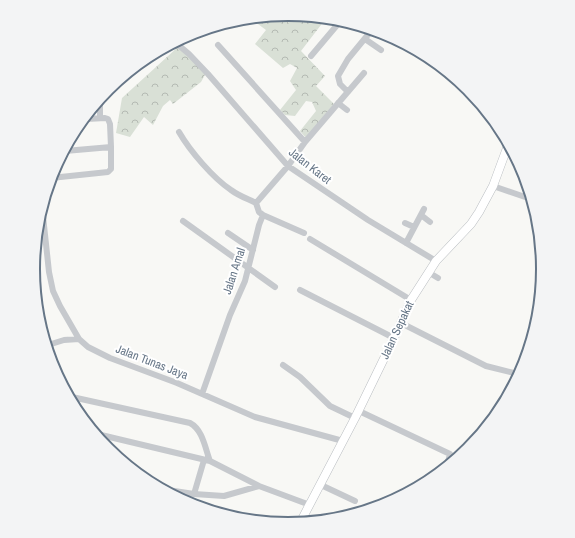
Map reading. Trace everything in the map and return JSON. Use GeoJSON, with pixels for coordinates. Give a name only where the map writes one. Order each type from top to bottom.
{"type":"FeatureCollection","features":[{"type":"Feature","properties":{"kind":"main road","name":"Jalan Sepakat"},"geometry":{"type":"LineString","coordinates":[[304,516],[357,414],[411,300],[436,261],[471,224],[479,212],[493,186],[506,152]]}},
{"type":"Feature","properties":{"kind":"street"},"geometry":{"type":"LineString","coordinates":[[311,56],[336,26]]}},
{"type":"Feature","properties":{"kind":"street"},"geometry":{"type":"LineString","coordinates":[[348,92],[340,84],[338,76],[348,59],[368,35]]}},
{"type":"Feature","properties":{"kind":"street"},"geometry":{"type":"LineString","coordinates":[[365,39],[380,50]]}},
{"type":"Feature","properties":{"kind":"street"},"geometry":{"type":"LineString","coordinates":[[218,45],[305,142]]}},
{"type":"Feature","properties":{"kind":"street","name":"Jalan Karet"},"geometry":{"type":"LineString","coordinates":[[179,46],[208,74],[288,166],[327,194],[436,261]]}},
{"type":"Feature","properties":{"kind":"street"},"geometry":{"type":"LineString","coordinates":[[256,203],[288,166],[305,142],[364,73]]}},
{"type":"Feature","properties":{"kind":"street"},"geometry":{"type":"LineString","coordinates":[[338,103],[347,110]]}},
{"type":"Feature","properties":{"kind":"street"},"geometry":{"type":"LineString","coordinates":[[100,106],[100,118]]}},
{"type":"Feature","properties":{"kind":"street"},"geometry":{"type":"LineString","coordinates":[[57,177],[109,172],[111,169],[111,147],[108,120],[105,118],[90,120]]}},
{"type":"Feature","properties":{"kind":"street"},"geometry":{"type":"LineString","coordinates":[[179,132],[188,147],[221,182],[235,193],[256,203],[259,212],[263,215],[304,233]]}},
{"type":"Feature","properties":{"kind":"street"},"geometry":{"type":"LineString","coordinates":[[70,151],[111,147]]}},
{"type":"Feature","properties":{"kind":"street"},"geometry":{"type":"LineString","coordinates":[[493,186],[524,197]]}},
{"type":"Feature","properties":{"kind":"street"},"geometry":{"type":"LineString","coordinates":[[406,243],[424,209]]}},
{"type":"Feature","properties":{"kind":"street","name":"Jalan Amal"},"geometry":{"type":"LineString","coordinates":[[202,394],[214,357],[245,280],[258,225],[263,215]]}},
{"type":"Feature","properties":{"kind":"street"},"geometry":{"type":"LineString","coordinates":[[421,216],[430,222]]}},
{"type":"Feature","properties":{"kind":"street"},"geometry":{"type":"LineString","coordinates":[[183,221],[275,287]]}},
{"type":"Feature","properties":{"kind":"street"},"geometry":{"type":"LineString","coordinates":[[406,223],[414,228]]}},
{"type":"Feature","properties":{"kind":"street"},"geometry":{"type":"LineString","coordinates":[[228,233],[253,250]]}},
{"type":"Feature","properties":{"kind":"street","name":"Jalan Tunas Jaya"},"geometry":{"type":"LineString","coordinates":[[42,236],[53,291],[79,339],[88,347],[98,353],[256,417],[343,442]]}},
{"type":"Feature","properties":{"kind":"street"},"geometry":{"type":"LineString","coordinates":[[310,239],[411,300]]}},
{"type":"Feature","properties":{"kind":"street"},"geometry":{"type":"LineString","coordinates":[[428,272],[438,278]]}},
{"type":"Feature","properties":{"kind":"street"},"geometry":{"type":"LineString","coordinates":[[300,290],[394,338]]}},
{"type":"Feature","properties":{"kind":"street"},"geometry":{"type":"LineString","coordinates":[[401,323],[486,366],[513,373]]}},
{"type":"Feature","properties":{"kind":"street"},"geometry":{"type":"LineString","coordinates":[[51,344],[64,340],[79,339]]}},
{"type":"Feature","properties":{"kind":"street"},"geometry":{"type":"LineString","coordinates":[[283,365],[300,377],[330,406],[357,414],[450,454],[449,456]]}},
{"type":"Feature","properties":{"kind":"street"},"geometry":{"type":"LineString","coordinates":[[76,398],[190,423],[194,426],[199,432],[207,460],[194,494]]}},
{"type":"Feature","properties":{"kind":"street"},"geometry":{"type":"LineString","coordinates":[[104,436],[207,460],[259,486],[310,504]]}},
{"type":"Feature","properties":{"kind":"street"},"geometry":{"type":"LineString","coordinates":[[321,485],[355,501]]}},
{"type":"Feature","properties":{"kind":"street"},"geometry":{"type":"LineString","coordinates":[[180,492],[224,496],[259,486]]}},
{"type":"Feature","properties":{"kind":"green space"},"geometry":{"type":"Polygon","coordinates":[[[288,21],[322,23],[301,51],[325,76],[316,86],[334,104],[306,138],[300,131],[316,111],[312,102],[306,101],[295,116],[285,115],[280,110],[296,90],[290,81],[297,68],[290,64],[283,68],[255,44],[266,30],[257,23],[288,21]]]}},
{"type":"Feature","properties":{"kind":"green space"},"geometry":{"type":"Polygon","coordinates":[[[179,46],[206,73],[201,82],[173,104],[170,100],[163,106],[153,125],[144,117],[130,137],[116,133],[122,98],[179,46]]]}}]}
